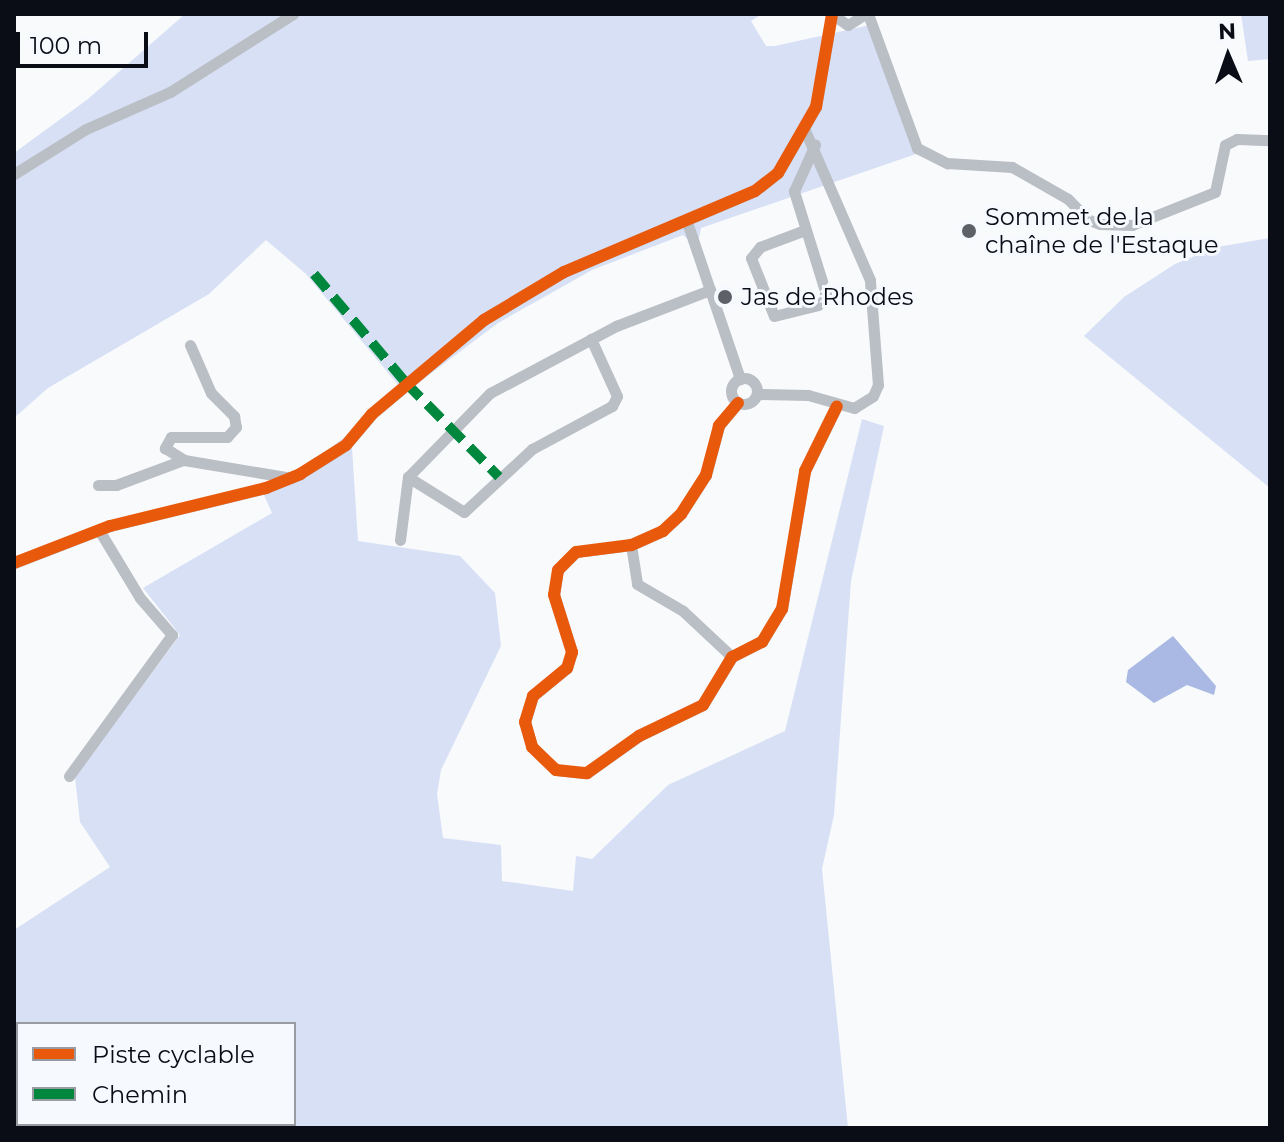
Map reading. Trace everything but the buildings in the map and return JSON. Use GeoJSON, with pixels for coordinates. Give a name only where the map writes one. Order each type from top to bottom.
{"type":"FeatureCollection","features":[{"type":"Feature","properties":{"kind":"street"},"geometry":{"type":"LineString","coordinates":[[14,174],[86,129],[170,92],[293,14]]}},
{"type":"Feature","properties":{"kind":"street"},"geometry":{"type":"LineString","coordinates":[[832,14],[842,24]]}},
{"type":"Feature","properties":{"kind":"street"},"geometry":{"type":"LineString","coordinates":[[14,563],[99,530],[291,478],[346,445],[372,414],[484,320],[564,272],[755,191],[778,173],[816,107],[831,37],[832,14]]}},
{"type":"Feature","properties":{"kind":"street"},"geometry":{"type":"LineString","coordinates":[[831,37],[842,24],[864,17],[874,27],[910,140],[947,163],[1012,167],[1068,199],[1087,219],[1132,225],[1215,192],[1221,156],[1231,141],[1270,140]]}},
{"type":"Feature","properties":{"kind":"street"},"geometry":{"type":"LineString","coordinates":[[757,394],[808,395],[837,406],[865,404],[876,391],[873,295],[828,190],[815,145],[804,128]]}},
{"type":"Feature","properties":{"kind":"street"},"geometry":{"type":"LineString","coordinates":[[805,230],[760,247],[751,258],[774,316],[818,305],[826,294],[794,191],[815,145]]}},
{"type":"Feature","properties":{"kind":"street"},"geometry":{"type":"LineString","coordinates":[[687,222],[740,379]]}},
{"type":"Feature","properties":{"kind":"street"},"geometry":{"type":"LineString","coordinates":[[400,540],[408,477],[490,393],[591,339],[710,290]]}},
{"type":"Feature","properties":{"kind":"street"},"geometry":{"type":"LineString","coordinates":[[408,477],[464,512],[532,449],[612,406],[617,396],[591,339]]}},
{"type":"Feature","properties":{"kind":"street"},"geometry":{"type":"LineString","coordinates":[[190,345],[211,393],[237,421],[227,437],[182,434],[166,439],[165,448],[184,460],[291,478]]}},
{"type":"Feature","properties":{"kind":"street"},"geometry":{"type":"LineString","coordinates":[[740,379],[754,383],[757,394]]}},
{"type":"Feature","properties":{"kind":"street"},"geometry":{"type":"LineString","coordinates":[[738,403],[730,392],[740,379]]}},
{"type":"Feature","properties":{"kind":"street"},"geometry":{"type":"LineString","coordinates":[[738,403],[750,403],[757,394]]}},
{"type":"Feature","properties":{"kind":"street"},"geometry":{"type":"LineString","coordinates":[[738,403],[714,436],[696,496],[663,531],[631,545],[585,548],[558,570],[554,595],[572,652],[567,668],[533,696],[525,722],[527,737],[544,761],[571,773],[598,768],[639,736],[703,705],[732,657],[762,642],[782,609],[805,471],[837,406]]}},
{"type":"Feature","properties":{"kind":"street"},"geometry":{"type":"LineString","coordinates":[[98,485],[116,485],[184,460]]}},
{"type":"Feature","properties":{"kind":"street"},"geometry":{"type":"LineString","coordinates":[[69,776],[172,635],[140,598],[99,530]]}},
{"type":"Feature","properties":{"kind":"street"},"geometry":{"type":"LineString","coordinates":[[631,545],[637,584],[683,611],[732,657]]}},
{"type":"Feature","properties":{"kind":"shaded area"},"geometry":{"type":"Polygon","coordinates":[[[185,14],[762,14],[751,21],[766,46],[870,25],[916,154],[701,228],[699,238],[690,241],[683,235],[592,270],[498,323],[405,393],[306,274],[266,240],[209,294],[48,388],[14,418],[14,153],[88,99],[185,14]]]}},
{"type":"Feature","properties":{"kind":"shaded area"},"geometry":{"type":"Polygon","coordinates":[[[1241,14],[1270,14],[1270,59],[1248,61],[1241,14]]]}},
{"type":"Feature","properties":{"kind":"shaded area"},"geometry":{"type":"Polygon","coordinates":[[[1270,238],[1270,488],[1084,336],[1124,297],[1175,264],[1217,247],[1270,238]]]}},
{"type":"Feature","properties":{"kind":"shaded area"},"geometry":{"type":"Polygon","coordinates":[[[862,419],[884,426],[851,581],[834,815],[822,869],[848,1128],[220,1128],[217,1126],[296,1126],[296,1022],[16,1022],[14,1036],[14,930],[110,867],[80,822],[75,777],[180,635],[143,588],[272,513],[260,486],[297,474],[351,432],[358,541],[460,556],[495,593],[501,646],[441,770],[437,794],[443,838],[501,845],[502,881],[573,891],[576,856],[592,859],[668,785],[785,731],[862,419]]]}},
{"type":"Feature","properties":{"kind":"water"},"geometry":{"type":"Polygon","coordinates":[[[1173,636],[1216,686],[1214,695],[1187,685],[1154,703],[1126,682],[1128,670],[1173,636]]]}},
{"type":"Feature","properties":{"kind":"marked path"},"geometry":{"type":"LineString","coordinates":[[314,274],[406,383],[499,477]]}},
{"type":"Feature","properties":{"kind":"cycle path"},"geometry":{"type":"LineString","coordinates":[[14,563],[110,526],[266,488],[300,474],[346,445],[372,414],[484,320],[564,272],[755,191],[778,173],[816,107],[832,14]]}},
{"type":"Feature","properties":{"kind":"cycle path"},"geometry":{"type":"LineString","coordinates":[[738,403],[719,426],[706,475],[681,514],[663,531],[631,545],[576,552],[558,570],[554,595],[572,652],[567,668],[533,696],[525,722],[532,747],[556,770],[587,773],[639,736],[703,705],[732,657],[762,642],[782,609],[805,471],[837,406]]}},
{"type":"Feature","properties":{"kind":"place","name":"Sommet de la chaîne de l'Estaque"},"geometry":{"type":"Point","coordinates":[969,231]}},
{"type":"Feature","properties":{"kind":"place","name":"Jas de Rhodes"},"geometry":{"type":"Point","coordinates":[725,297]}}]}
